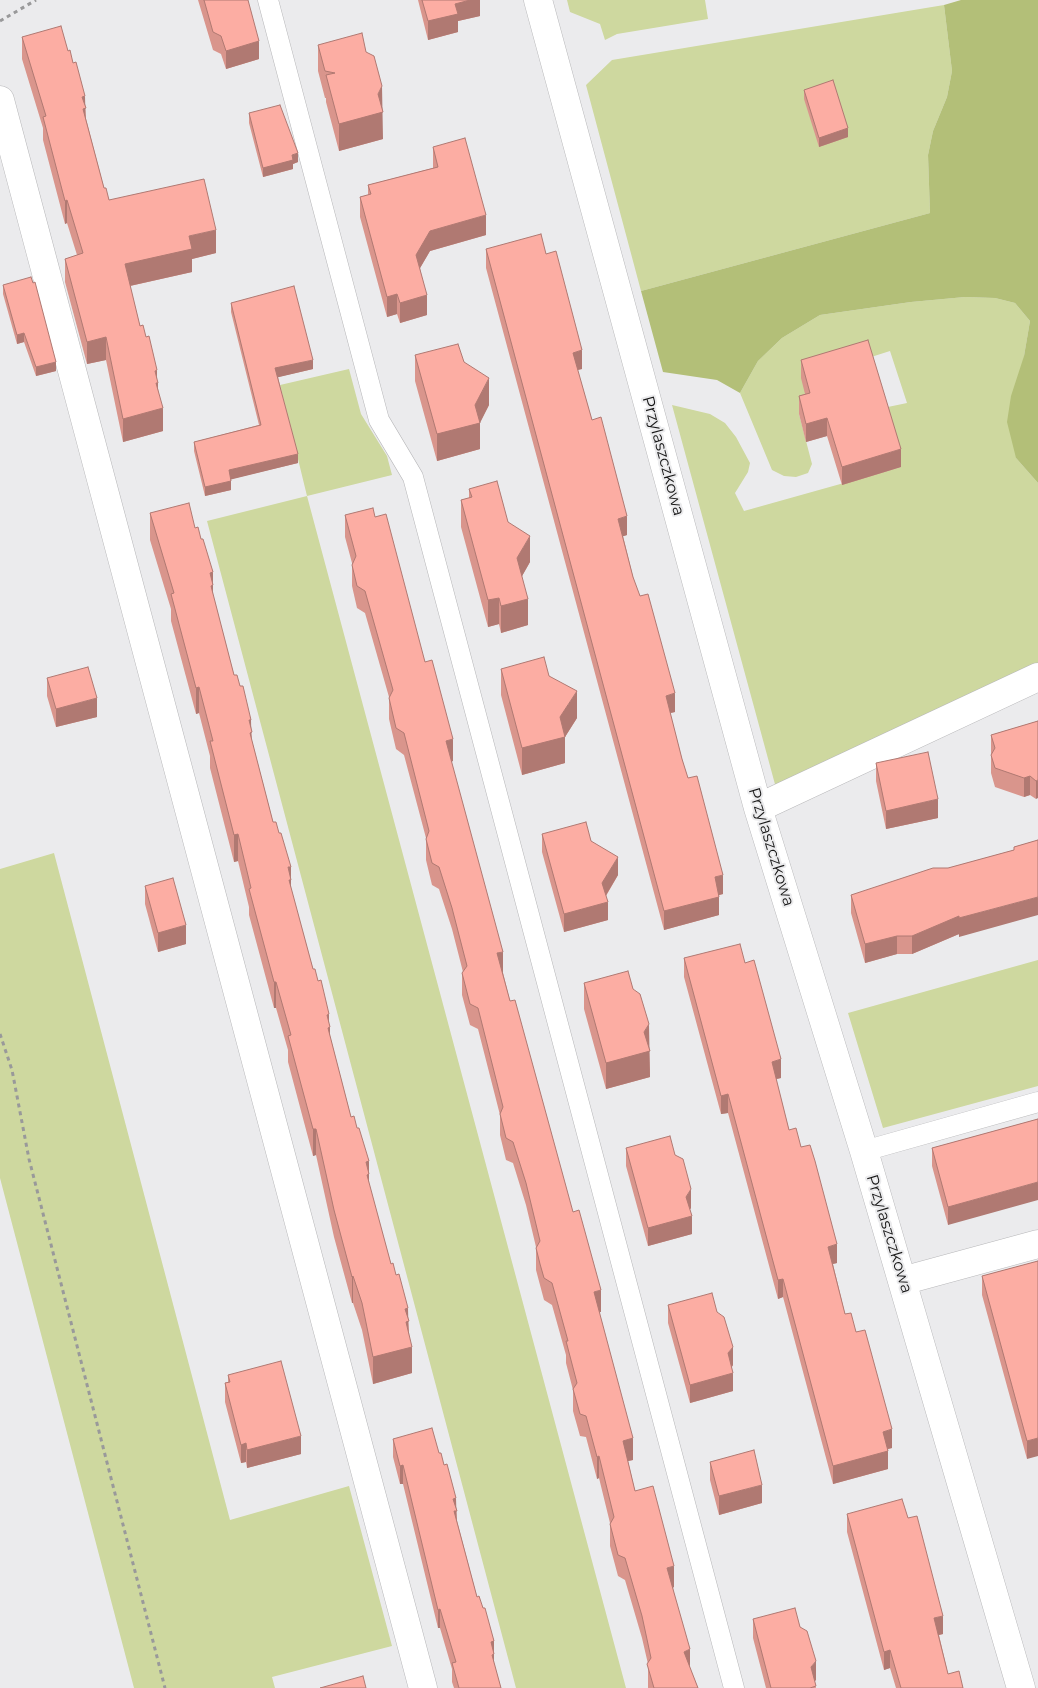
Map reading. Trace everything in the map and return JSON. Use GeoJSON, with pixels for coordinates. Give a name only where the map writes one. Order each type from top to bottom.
{"type":"FeatureCollection","features":[{"type":"Feature","properties":{"kind":"street","name":"Przylaszczkowa"},"geometry":{"type":"LineString","coordinates":[[538,0],[758,808],[864,1151],[1021,1688]]}},
{"type":"Feature","properties":{"kind":"street"},"geometry":{"type":"LineString","coordinates":[[0,100],[423,1688]]}},
{"type":"Feature","properties":{"kind":"street"},"geometry":{"type":"LineString","coordinates":[[758,808],[1038,677]]}},
{"type":"Feature","properties":{"kind":"street"},"geometry":{"type":"LineString","coordinates":[[902,1280],[1038,1244]]}},
{"type":"Feature","properties":{"kind":"lane"},"geometry":{"type":"LineString","coordinates":[[268,0],[379,420],[413,477],[734,1688]]}},
{"type":"Feature","properties":{"kind":"lane"},"geometry":{"type":"LineString","coordinates":[[864,1151],[1038,1102]]}},
{"type":"Feature","properties":{"kind":"path"},"geometry":{"type":"LineString","coordinates":[[0,21],[36,0]]}},
{"type":"Feature","properties":{"kind":"path"},"geometry":{"type":"LineString","coordinates":[[0,1034],[12,1070],[29,1159],[165,1688]]}},
{"type":"Feature","properties":{"kind":"green space"},"geometry":{"type":"Polygon","coordinates":[[[567,0],[705,0],[708,19],[617,34],[605,40],[600,24],[570,12],[567,0]]]}},
{"type":"Feature","properties":{"kind":"green space"},"geometry":{"type":"Polygon","coordinates":[[[961,0],[1038,0],[1038,483],[1016,458],[1007,422],[1011,396],[1024,356],[1030,321],[1015,303],[995,298],[965,297],[911,302],[820,315],[782,338],[758,361],[740,393],[717,380],[663,372],[641,291],[930,213],[928,155],[933,131],[947,97],[952,71],[944,5],[961,0]]]}},
{"type":"Feature","properties":{"kind":"green space"},"geometry":{"type":"Polygon","coordinates":[[[944,5],[952,71],[947,97],[933,131],[928,155],[930,213],[641,291],[586,85],[612,60],[944,5]]]}},
{"type":"Feature","properties":{"kind":"green space"},"geometry":{"type":"Polygon","coordinates":[[[965,297],[995,298],[1015,303],[1030,321],[1024,356],[1016,458],[1038,483],[1038,663],[776,788],[672,405],[710,414],[725,423],[736,437],[750,463],[748,472],[735,493],[744,511],[901,467],[883,408],[907,403],[890,351],[868,358],[799,414],[812,464],[808,473],[796,477],[784,476],[772,470],[740,393],[758,361],[782,338],[820,315],[911,302],[965,297]]]}},
{"type":"Feature","properties":{"kind":"green space"},"geometry":{"type":"Polygon","coordinates":[[[349,369],[361,414],[387,456],[392,475],[307,496],[280,385],[349,369]]]}},
{"type":"Feature","properties":{"kind":"green space"},"geometry":{"type":"Polygon","coordinates":[[[307,496],[626,1688],[516,1688],[207,521],[307,496]]]}},
{"type":"Feature","properties":{"kind":"green space"},"geometry":{"type":"Polygon","coordinates":[[[54,853],[230,1520],[349,1486],[392,1646],[272,1677],[275,1688],[134,1688],[0,1178],[0,869],[54,853]]]}},
{"type":"Feature","properties":{"kind":"green space"},"geometry":{"type":"Polygon","coordinates":[[[1038,960],[1038,1086],[883,1128],[848,1013],[1038,960]]]}},
{"type":"Feature","properties":{"kind":"building"},"geometry":{"type":"Polygon","coordinates":[[[204,0],[248,0],[259,41],[226,51],[221,36],[213,32],[204,0]]]}},
{"type":"Feature","properties":{"kind":"building"},"geometry":{"type":"Polygon","coordinates":[[[422,0],[470,0],[455,4],[458,14],[428,21],[422,0]]]}},
{"type":"Feature","properties":{"kind":"building"},"geometry":{"type":"Polygon","coordinates":[[[61,26],[73,63],[76,62],[85,96],[82,97],[86,108],[83,109],[104,188],[106,188],[109,200],[204,179],[216,230],[189,236],[192,249],[125,264],[140,326],[143,325],[146,337],[149,336],[157,370],[155,371],[158,383],[156,383],[163,408],[123,419],[106,337],[87,342],[65,259],[83,253],[67,200],[65,201],[43,117],[46,116],[22,37],[61,26]]]}},
{"type":"Feature","properties":{"kind":"building"},"geometry":{"type":"Polygon","coordinates":[[[362,33],[366,52],[374,56],[382,86],[378,94],[383,112],[339,124],[326,75],[335,73],[325,71],[318,45],[362,33]]]}},
{"type":"Feature","properties":{"kind":"building"},"geometry":{"type":"Polygon","coordinates":[[[833,80],[848,128],[819,138],[804,90],[833,80]]]}},
{"type":"Feature","properties":{"kind":"building"},"geometry":{"type":"Polygon","coordinates":[[[280,105],[298,153],[292,155],[293,160],[263,168],[249,113],[280,105]]]}},
{"type":"Feature","properties":{"kind":"building"},"geometry":{"type":"Polygon","coordinates":[[[465,138],[486,215],[430,231],[416,255],[427,295],[400,303],[397,294],[387,297],[360,197],[371,194],[368,185],[438,167],[433,147],[465,138]]]}},
{"type":"Feature","properties":{"kind":"building"},"geometry":{"type":"Polygon","coordinates":[[[541,234],[546,254],[556,251],[582,350],[573,353],[592,420],[601,417],[627,516],[618,519],[633,577],[640,596],[648,594],[675,693],[666,696],[682,759],[688,778],[697,776],[723,875],[715,877],[719,897],[664,911],[486,249],[541,234]]]}},
{"type":"Feature","properties":{"kind":"building"},"geometry":{"type":"Polygon","coordinates":[[[31,277],[33,283],[35,282],[56,362],[36,367],[24,333],[17,335],[3,285],[31,277]]]}},
{"type":"Feature","properties":{"kind":"building"},"geometry":{"type":"Polygon","coordinates":[[[294,286],[313,360],[275,368],[298,454],[229,470],[231,481],[205,487],[194,442],[261,425],[231,303],[294,286]]]}},
{"type":"Feature","properties":{"kind":"building"},"geometry":{"type":"Polygon","coordinates":[[[868,340],[901,449],[842,467],[827,418],[806,424],[799,396],[810,393],[801,360],[868,340]]]}},
{"type":"Feature","properties":{"kind":"building"},"geometry":{"type":"Polygon","coordinates":[[[458,344],[464,362],[489,378],[475,405],[480,423],[437,434],[415,355],[458,344]]]}},
{"type":"Feature","properties":{"kind":"building"},"geometry":{"type":"Polygon","coordinates":[[[497,481],[508,522],[530,536],[517,558],[528,599],[501,606],[499,598],[488,600],[461,500],[472,497],[469,489],[497,481]]]}},
{"type":"Feature","properties":{"kind":"building"},"geometry":{"type":"Polygon","coordinates":[[[189,503],[195,528],[198,527],[201,539],[203,539],[213,572],[210,573],[213,585],[211,586],[234,675],[237,675],[240,686],[243,686],[251,720],[249,720],[252,732],[250,733],[273,822],[276,822],[279,833],[281,833],[291,867],[288,867],[291,880],[289,880],[313,969],[315,969],[318,981],[321,980],[329,1014],[327,1015],[330,1027],[328,1028],[351,1117],[354,1116],[357,1128],[359,1128],[369,1161],[366,1162],[369,1174],[367,1175],[391,1264],[393,1263],[396,1275],[399,1274],[408,1308],[405,1309],[409,1321],[406,1322],[412,1347],[373,1357],[362,1303],[352,1277],[334,1210],[316,1129],[313,1129],[288,1036],[291,1035],[276,982],[274,982],[249,889],[251,888],[238,834],[234,835],[210,741],[213,741],[199,687],[196,688],[171,594],[174,593],[150,513],[189,503]]]}},
{"type":"Feature","properties":{"kind":"building"},"geometry":{"type":"Polygon","coordinates":[[[373,508],[375,517],[386,514],[425,662],[432,660],[453,739],[446,741],[503,952],[497,953],[510,1001],[515,1000],[573,1212],[579,1210],[601,1290],[594,1292],[633,1438],[623,1441],[635,1491],[653,1486],[674,1566],[667,1568],[690,1649],[684,1652],[698,1688],[654,1688],[647,1664],[651,1658],[642,1616],[625,1558],[618,1555],[610,1524],[614,1517],[599,1456],[597,1457],[586,1416],[580,1414],[573,1389],[577,1383],[566,1341],[568,1341],[552,1283],[544,1278],[540,1264],[536,1248],[540,1241],[526,1183],[513,1142],[506,1138],[500,1114],[503,1107],[478,1008],[470,1004],[462,973],[467,966],[452,908],[439,867],[432,863],[426,839],[429,831],[404,733],[396,728],[389,698],[393,690],[365,591],[357,586],[352,565],[356,556],[345,515],[373,508]]]}},
{"type":"Feature","properties":{"kind":"building"},"geometry":{"type":"Polygon","coordinates":[[[544,657],[549,676],[577,691],[560,717],[565,737],[522,748],[501,669],[544,657]]]}},
{"type":"Feature","properties":{"kind":"building"},"geometry":{"type":"Polygon","coordinates":[[[88,667],[97,698],[56,709],[47,678],[88,667]]]}},
{"type":"Feature","properties":{"kind":"building"},"geometry":{"type":"Polygon","coordinates":[[[1038,721],[1038,780],[1036,781],[1030,776],[1024,778],[995,768],[991,755],[995,748],[991,735],[1038,721]]]}},
{"type":"Feature","properties":{"kind":"building"},"geometry":{"type":"Polygon","coordinates":[[[928,752],[938,799],[886,811],[876,763],[928,752]]]}},
{"type":"Feature","properties":{"kind":"building"},"geometry":{"type":"Polygon","coordinates":[[[586,822],[591,841],[618,857],[602,883],[608,902],[564,914],[542,834],[586,822]]]}},
{"type":"Feature","properties":{"kind":"building"},"geometry":{"type":"Polygon","coordinates":[[[1038,840],[1038,897],[959,918],[959,916],[912,936],[897,936],[865,944],[851,895],[933,868],[948,868],[1014,850],[1014,847],[1038,840]]]}},
{"type":"Feature","properties":{"kind":"building"},"geometry":{"type":"Polygon","coordinates":[[[173,878],[186,925],[158,933],[145,886],[173,878]]]}},
{"type":"Feature","properties":{"kind":"building"},"geometry":{"type":"Polygon","coordinates":[[[740,944],[745,963],[754,960],[781,1059],[772,1062],[789,1130],[796,1128],[801,1147],[810,1145],[815,1161],[837,1244],[828,1247],[845,1314],[851,1313],[856,1332],[865,1330],[892,1429],[883,1432],[888,1451],[833,1466],[783,1279],[778,1280],[728,1094],[721,1096],[684,958],[740,944]]]}},
{"type":"Feature","properties":{"kind":"building"},"geometry":{"type":"Polygon","coordinates":[[[628,971],[633,989],[640,994],[649,1024],[644,1032],[650,1051],[606,1063],[584,983],[628,971]]]}},
{"type":"Feature","properties":{"kind":"building"},"geometry":{"type":"Polygon","coordinates":[[[1038,1119],[1038,1182],[948,1207],[932,1148],[1038,1119]]]}},
{"type":"Feature","properties":{"kind":"building"},"geometry":{"type":"Polygon","coordinates":[[[670,1136],[675,1155],[683,1159],[691,1189],[686,1197],[692,1216],[648,1228],[626,1148],[670,1136]]]}},
{"type":"Feature","properties":{"kind":"building"},"geometry":{"type":"Polygon","coordinates":[[[1038,1261],[1038,1438],[1027,1441],[982,1276],[1038,1261]]]}},
{"type":"Feature","properties":{"kind":"building"},"geometry":{"type":"Polygon","coordinates":[[[712,1293],[717,1312],[724,1317],[733,1347],[728,1353],[733,1373],[690,1385],[668,1305],[712,1293]]]}},
{"type":"Feature","properties":{"kind":"building"},"geometry":{"type":"Polygon","coordinates":[[[281,1361],[301,1436],[247,1450],[246,1443],[241,1445],[225,1383],[230,1382],[228,1375],[281,1361]]]}},
{"type":"Feature","properties":{"kind":"building"},"geometry":{"type":"Polygon","coordinates":[[[432,1428],[444,1465],[447,1464],[456,1498],[453,1499],[457,1511],[454,1511],[477,1597],[479,1596],[483,1608],[485,1608],[494,1641],[491,1642],[494,1654],[492,1655],[501,1688],[459,1688],[452,1663],[456,1662],[440,1609],[438,1610],[403,1465],[400,1466],[393,1439],[432,1428]]]}},
{"type":"Feature","properties":{"kind":"building"},"geometry":{"type":"Polygon","coordinates":[[[754,1450],[762,1485],[719,1496],[710,1462],[754,1450]]]}},
{"type":"Feature","properties":{"kind":"building"},"geometry":{"type":"Polygon","coordinates":[[[902,1499],[908,1518],[917,1516],[943,1616],[934,1618],[948,1674],[959,1671],[963,1688],[901,1688],[890,1650],[884,1652],[847,1514],[902,1499]]]}},
{"type":"Feature","properties":{"kind":"building"},"geometry":{"type":"Polygon","coordinates":[[[795,1608],[800,1627],[807,1631],[816,1661],[811,1667],[816,1686],[810,1688],[771,1688],[753,1619],[795,1608]]]}},
{"type":"Feature","properties":{"kind":"building"},"geometry":{"type":"Polygon","coordinates":[[[363,1676],[366,1688],[320,1688],[363,1676]]]}}]}
